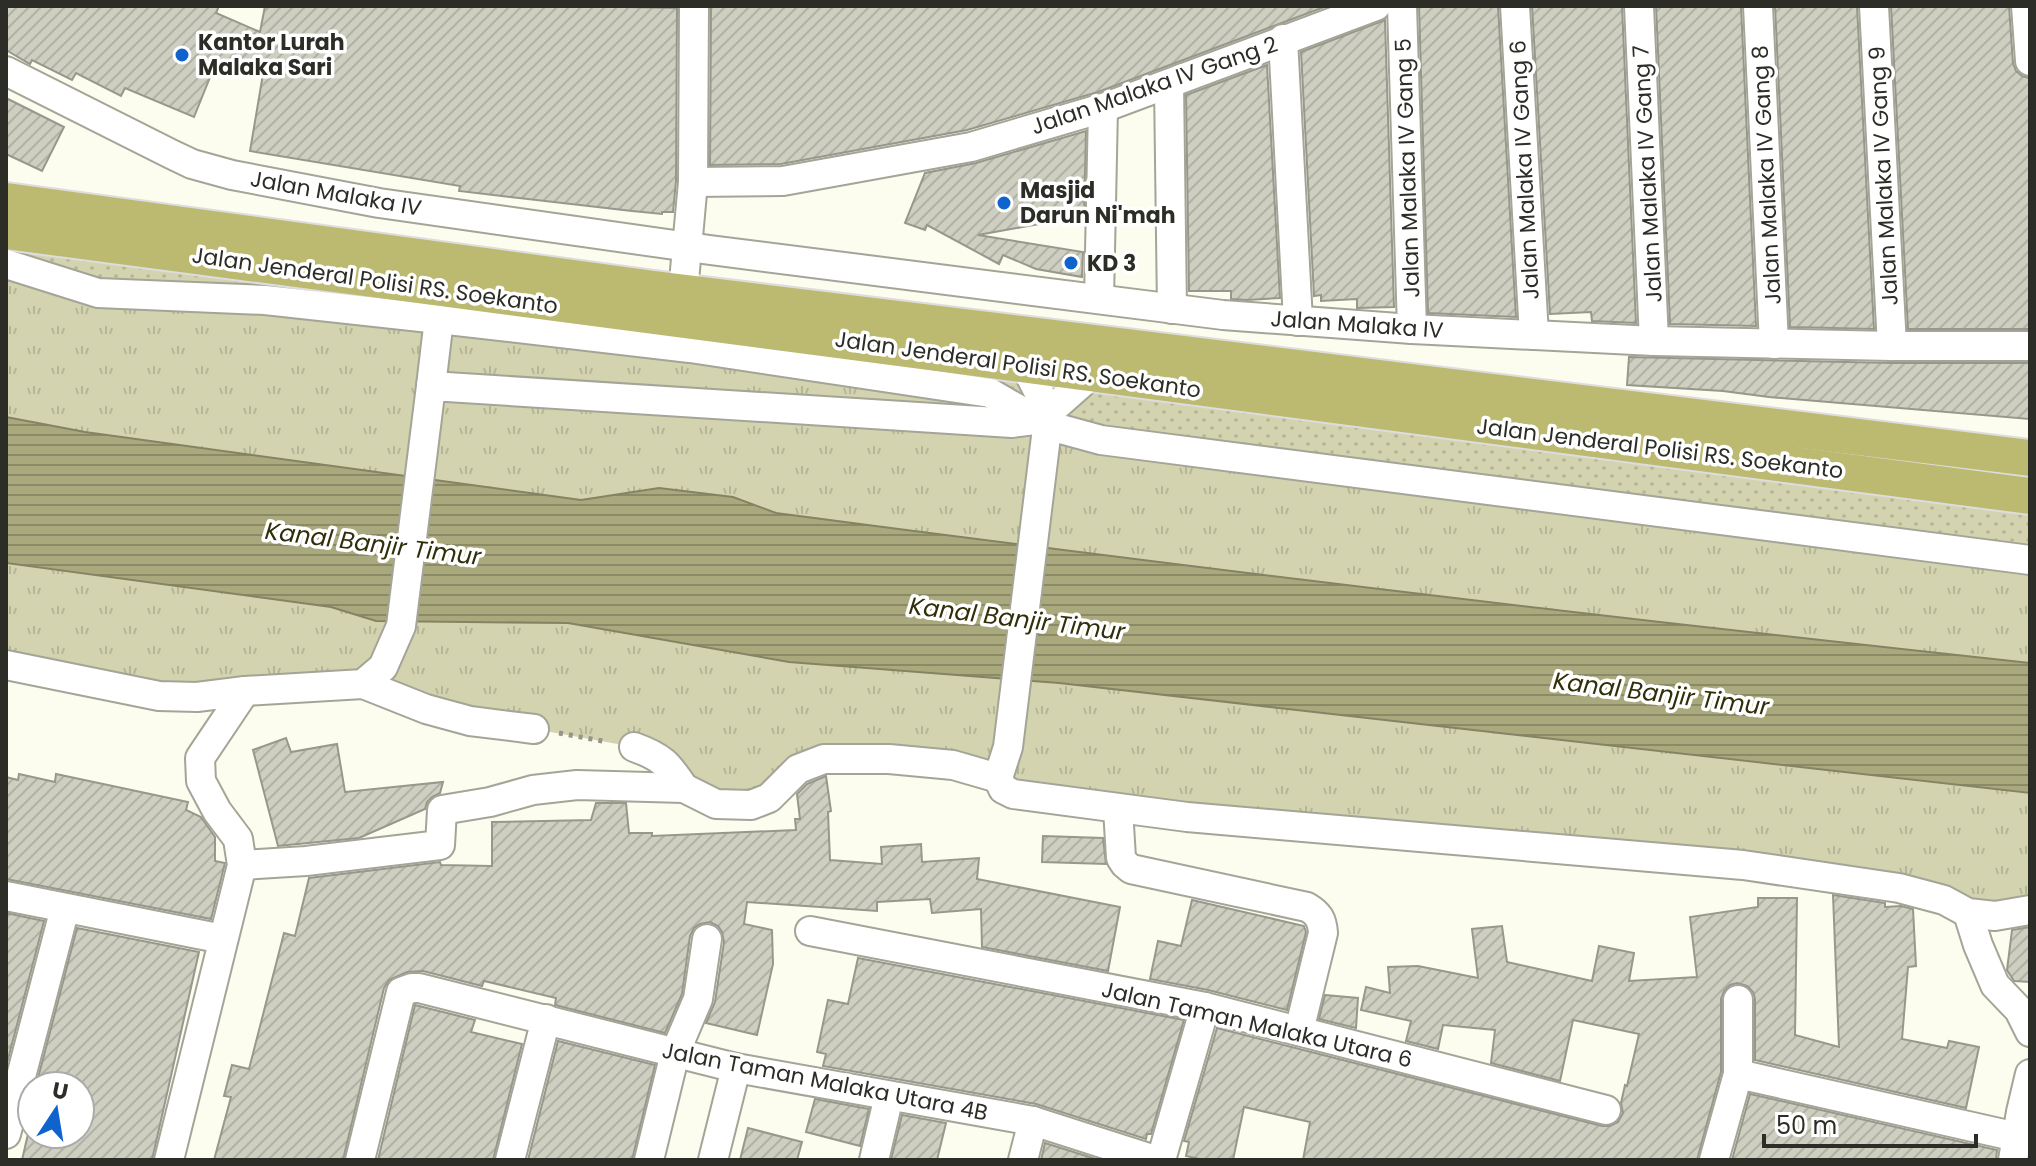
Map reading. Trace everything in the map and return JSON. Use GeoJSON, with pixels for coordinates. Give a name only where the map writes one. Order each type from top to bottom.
{"type":"FeatureCollection","features":[{"type":"Feature","properties":{"kind":"main road","name":"Jalan Jenderal Polisi RS. Soekanto"},"geometry":{"type":"LineString","coordinates":[[6,201],[683,292],[2030,458]]}},
{"type":"Feature","properties":{"kind":"main road","name":"Jalan Jenderal Polisi RS. Soekanto"},"geometry":{"type":"LineString","coordinates":[[6,231],[2030,496]]}},
{"type":"Feature","properties":{"kind":"street"},"geometry":{"type":"LineString","coordinates":[[683,292],[693,182],[694,6]]}},
{"type":"Feature","properties":{"kind":"street","name":"Jalan Malaka IV Gang 2"},"geometry":{"type":"LineString","coordinates":[[693,182],[799,179],[971,147],[1103,108],[1376,6]]}},
{"type":"Feature","properties":{"kind":"street","name":"Jalan Malaka IV Gang 5"},"geometry":{"type":"LineString","coordinates":[[1402,6],[1412,329]]}},
{"type":"Feature","properties":{"kind":"street","name":"Jalan Malaka IV Gang 6"},"geometry":{"type":"LineString","coordinates":[[1515,6],[1534,335]]}},
{"type":"Feature","properties":{"kind":"street","name":"Jalan Malaka IV Gang 7"},"geometry":{"type":"LineString","coordinates":[[1639,6],[1654,341]]}},
{"type":"Feature","properties":{"kind":"street","name":"Jalan Malaka IV Gang 8"},"geometry":{"type":"LineString","coordinates":[[1758,6],[1774,344]]}},
{"type":"Feature","properties":{"kind":"street","name":"Jalan Malaka IV Gang 9"},"geometry":{"type":"LineString","coordinates":[[1874,6],[1892,346]]}},
{"type":"Feature","properties":{"kind":"street"},"geometry":{"type":"LineString","coordinates":[[2026,6],[2030,61]]}},
{"type":"Feature","properties":{"kind":"street"},"geometry":{"type":"LineString","coordinates":[[1283,39],[1298,321]]}},
{"type":"Feature","properties":{"kind":"street","name":"Jalan Malaka IV"},"geometry":{"type":"LineString","coordinates":[[6,71],[192,164],[232,175],[379,203],[688,246],[1172,309],[1298,321],[1654,341],[2030,346]]}},
{"type":"Feature","properties":{"kind":"street"},"geometry":{"type":"LineString","coordinates":[[1169,84],[1172,309]]}},
{"type":"Feature","properties":{"kind":"street"},"geometry":{"type":"LineString","coordinates":[[1099,299],[1103,108]]}},
{"type":"Feature","properties":{"kind":"street"},"geometry":{"type":"LineString","coordinates":[[6,264],[98,293],[265,300],[690,348],[990,393],[1045,419],[1101,440],[2030,560]]}},
{"type":"Feature","properties":{"kind":"street"},"geometry":{"type":"LineString","coordinates":[[363,684],[383,667],[401,626],[439,319]]}},
{"type":"Feature","properties":{"kind":"street"},"geometry":{"type":"LineString","coordinates":[[1024,364],[1045,419],[1008,747],[998,778],[1003,789],[1013,794],[1187,817],[1743,865],[1899,888],[1944,900],[1968,913],[1995,916],[2030,910]]}},
{"type":"Feature","properties":{"kind":"street"},"geometry":{"type":"LineString","coordinates":[[431,386],[1012,423],[1045,419],[1092,374]]}},
{"type":"Feature","properties":{"kind":"street"},"geometry":{"type":"LineString","coordinates":[[6,665],[159,696],[197,697],[363,684],[426,709],[470,721],[534,729]]}},
{"type":"Feature","properties":{"kind":"street"},"geometry":{"type":"LineString","coordinates":[[169,1160],[242,865],[238,839],[217,811],[201,781],[200,758],[245,691]]}},
{"type":"Feature","properties":{"kind":"street"},"geometry":{"type":"LineString","coordinates":[[634,747],[668,765],[684,788]]}},
{"type":"Feature","properties":{"kind":"street"},"geometry":{"type":"LineString","coordinates":[[242,865],[306,861],[440,845],[442,810],[490,802],[533,790],[577,785],[684,788],[716,804],[751,805],[769,798],[798,769],[824,759],[889,759],[953,765],[998,778]]}},
{"type":"Feature","properties":{"kind":"street"},"geometry":{"type":"LineString","coordinates":[[1118,809],[1121,858],[1131,869],[1307,907],[1316,912],[1322,921],[1323,933],[1299,1031]]}},
{"type":"Feature","properties":{"kind":"street"},"geometry":{"type":"LineString","coordinates":[[6,896],[223,939]]}},
{"type":"Feature","properties":{"kind":"street"},"geometry":{"type":"LineString","coordinates":[[6,1134],[65,908]]}},
{"type":"Feature","properties":{"kind":"street"},"geometry":{"type":"LineString","coordinates":[[1968,913],[1995,985],[2024,1021]]}},
{"type":"Feature","properties":{"kind":"street","name":"Jalan Taman Malaka Utara 6"},"geometry":{"type":"LineString","coordinates":[[810,931],[1205,1007],[1606,1110]]}},
{"type":"Feature","properties":{"kind":"street"},"geometry":{"type":"LineString","coordinates":[[649,1160],[675,1053],[698,999],[707,939]]}},
{"type":"Feature","properties":{"kind":"street","name":"Jalan Taman Malaka Utara 4B"},"geometry":{"type":"LineString","coordinates":[[360,1160],[401,992],[412,988],[736,1068],[1033,1121],[1158,1160]]}},
{"type":"Feature","properties":{"kind":"street"},"geometry":{"type":"LineString","coordinates":[[1714,1160],[1738,1074],[1738,1000]]}},
{"type":"Feature","properties":{"kind":"street"},"geometry":{"type":"LineString","coordinates":[[1158,1160],[1205,1007]]}},
{"type":"Feature","properties":{"kind":"street"},"geometry":{"type":"LineString","coordinates":[[510,1160],[546,1019]]}},
{"type":"Feature","properties":{"kind":"street"},"geometry":{"type":"LineString","coordinates":[[713,1160],[736,1068]]}},
{"type":"Feature","properties":{"kind":"street"},"geometry":{"type":"LineString","coordinates":[[1738,1074],[2015,1148],[2030,1074]]}},
{"type":"Feature","properties":{"kind":"street"},"geometry":{"type":"LineString","coordinates":[[874,1160],[889,1096]]}},
{"type":"Feature","properties":{"kind":"street"},"geometry":{"type":"LineString","coordinates":[[1023,1160],[1033,1121]]}},
{"type":"Feature","properties":{"kind":"path"},"geometry":{"type":"LineString","coordinates":[[534,729],[634,747]]}},
{"type":"Feature","properties":{"kind":"green space"},"geometry":{"type":"Polygon","coordinates":[[[6,231],[1024,364],[1049,411],[1092,374],[2030,496],[2030,560],[1101,440],[990,393],[98,293],[6,264],[6,231]]]}},
{"type":"Feature","properties":{"kind":"green space"},"geometry":{"type":"Polygon","coordinates":[[[6,264],[439,319],[2030,559],[2030,910],[1187,817],[998,778],[823,759],[769,798],[716,804],[634,747],[534,729],[363,684],[245,691],[6,665],[6,264]]]}},
{"type":"Feature","properties":{"kind":"water","name":"Kanal Banjir Timur"},"geometry":{"type":"Polygon","coordinates":[[[6,417],[85,432],[581,500],[659,488],[733,497],[776,513],[932,533],[1246,573],[2030,663],[2030,793],[1059,683],[789,662],[568,623],[376,621],[331,607],[6,563],[6,417]]]}},
{"type":"Feature","properties":{"kind":"building"},"geometry":{"type":"Polygon","coordinates":[[[6,6],[219,6],[216,13],[260,32],[265,6],[677,8],[673,212],[662,214],[459,191],[460,186],[250,151],[264,68],[217,60],[194,117],[125,88],[121,96],[76,73],[72,80],[32,60],[30,64],[6,50],[6,6]]]}},
{"type":"Feature","properties":{"kind":"building"},"geometry":{"type":"Polygon","coordinates":[[[711,6],[1327,6],[1098,92],[967,130],[781,164],[710,165],[711,6]]]}},
{"type":"Feature","properties":{"kind":"building"},"geometry":{"type":"Polygon","coordinates":[[[1419,6],[1498,6],[1516,317],[1428,313],[1419,6]]]}},
{"type":"Feature","properties":{"kind":"building"},"geometry":{"type":"Polygon","coordinates":[[[1532,6],[1622,6],[1636,323],[1592,321],[1591,312],[1550,314],[1532,6]]]}},
{"type":"Feature","properties":{"kind":"building"},"geometry":{"type":"Polygon","coordinates":[[[1656,6],[1741,6],[1756,326],[1670,324],[1656,6]]]}},
{"type":"Feature","properties":{"kind":"building"},"geometry":{"type":"Polygon","coordinates":[[[1775,6],[1857,6],[1874,329],[1790,327],[1775,6]]]}},
{"type":"Feature","properties":{"kind":"building"},"geometry":{"type":"Polygon","coordinates":[[[1891,6],[2009,6],[2013,63],[2016,71],[2029,78],[2030,88],[2030,329],[1908,329],[1891,6]]]}},
{"type":"Feature","properties":{"kind":"building"},"geometry":{"type":"Polygon","coordinates":[[[1385,20],[1394,307],[1357,308],[1357,299],[1321,301],[1321,295],[1314,296],[1301,52],[1385,20]]]}},
{"type":"Feature","properties":{"kind":"building"},"geometry":{"type":"Polygon","coordinates":[[[1267,65],[1280,298],[1231,299],[1231,291],[1189,291],[1186,95],[1267,65]]]}},
{"type":"Feature","properties":{"kind":"building"},"geometry":{"type":"Polygon","coordinates":[[[6,98],[64,127],[42,171],[6,154],[6,98]]]}},
{"type":"Feature","properties":{"kind":"building","name":"Masjid Darun Ni'mah"},"geometry":{"type":"Polygon","coordinates":[[[1086,131],[1084,216],[978,235],[1083,252],[1082,277],[1036,269],[1003,255],[999,264],[927,225],[925,230],[905,223],[925,173],[976,163],[1086,131]]]}},
{"type":"Feature","properties":{"kind":"building"},"geometry":{"type":"Polygon","coordinates":[[[1629,357],[2030,363],[2029,419],[1627,385],[1629,357]]]}},
{"type":"Feature","properties":{"kind":"building"},"geometry":{"type":"Polygon","coordinates":[[[286,738],[291,752],[337,744],[345,792],[443,782],[440,793],[427,802],[425,809],[359,838],[278,846],[253,750],[286,738]]]}},
{"type":"Feature","properties":{"kind":"building"},"geometry":{"type":"Polygon","coordinates":[[[19,774],[55,782],[56,774],[188,802],[186,810],[201,817],[215,837],[215,861],[225,863],[211,919],[6,879],[6,777],[18,780],[19,774]]]}},
{"type":"Feature","properties":{"kind":"building"},"geometry":{"type":"Polygon","coordinates":[[[826,776],[831,811],[828,812],[830,860],[882,864],[881,847],[921,844],[922,862],[979,858],[977,879],[1120,907],[1108,971],[982,947],[981,909],[932,913],[930,899],[877,902],[877,911],[747,902],[744,924],[772,930],[773,964],[757,1035],[706,1023],[715,1002],[724,942],[718,926],[710,922],[694,928],[690,936],[682,994],[665,1033],[555,1005],[556,998],[484,981],[482,986],[423,971],[407,972],[389,980],[384,988],[343,1160],[214,1160],[231,1097],[224,1096],[232,1065],[249,1069],[284,933],[295,936],[309,878],[440,862],[441,865],[492,866],[492,822],[591,820],[596,803],[626,803],[629,833],[652,833],[652,836],[796,830],[795,819],[800,819],[797,794],[807,784],[826,776]]]}},
{"type":"Feature","properties":{"kind":"building"},"geometry":{"type":"Polygon","coordinates":[[[1043,836],[1103,838],[1106,864],[1042,862],[1043,836]]]}},
{"type":"Feature","properties":{"kind":"building"},"geometry":{"type":"Polygon","coordinates":[[[1833,895],[1885,903],[1885,907],[1913,909],[1916,966],[1908,967],[1902,1039],[1947,1048],[1949,1041],[1979,1047],[1966,1108],[1755,1060],[1755,999],[1747,986],[1737,983],[1724,991],[1721,999],[1721,1072],[1697,1160],[1303,1160],[1310,1122],[1244,1107],[1233,1160],[1204,1160],[1186,1156],[1189,1142],[1184,1141],[1217,1028],[1602,1126],[1618,1122],[1623,1113],[1621,1103],[1639,1034],[1573,1020],[1560,1081],[1491,1063],[1495,1030],[1443,1025],[1438,1049],[1406,1041],[1411,1021],[1361,1010],[1366,987],[1390,993],[1388,967],[1418,966],[1478,978],[1472,929],[1502,926],[1507,962],[1592,981],[1599,946],[1634,953],[1629,981],[1697,977],[1690,917],[1758,907],[1758,898],[1797,898],[1795,1035],[1839,1047],[1833,895]]]}},
{"type":"Feature","properties":{"kind":"building"},"geometry":{"type":"Polygon","coordinates":[[[1192,900],[1304,926],[1306,932],[1287,1010],[1150,979],[1158,941],[1181,946],[1192,900]]]}},
{"type":"Feature","properties":{"kind":"building"},"geometry":{"type":"Polygon","coordinates":[[[6,913],[44,921],[6,1067],[6,913]]]}},
{"type":"Feature","properties":{"kind":"building"},"geometry":{"type":"Polygon","coordinates":[[[2030,927],[2030,982],[2014,981],[2007,970],[2012,930],[2030,927]]]}},
{"type":"Feature","properties":{"kind":"building"},"geometry":{"type":"Polygon","coordinates":[[[77,928],[199,952],[152,1160],[22,1160],[24,1150],[96,1150],[96,1070],[40,1070],[77,928]]]}},
{"type":"Feature","properties":{"kind":"building"},"geometry":{"type":"Polygon","coordinates":[[[858,958],[1184,1020],[1151,1134],[1147,1134],[1146,1139],[1036,1104],[823,1066],[826,1054],[817,1052],[828,1000],[848,1004],[858,958]]]}},
{"type":"Feature","properties":{"kind":"building"},"geometry":{"type":"Polygon","coordinates":[[[1325,995],[1358,998],[1356,1028],[1319,1019],[1325,995]]]}},
{"type":"Feature","properties":{"kind":"building"},"geometry":{"type":"Polygon","coordinates":[[[415,1005],[475,1020],[471,1032],[522,1044],[493,1160],[378,1160],[415,1005]]]}},
{"type":"Feature","properties":{"kind":"building"},"geometry":{"type":"Polygon","coordinates":[[[558,1041],[655,1065],[632,1160],[528,1160],[558,1041]]]}},
{"type":"Feature","properties":{"kind":"building"},"geometry":{"type":"Polygon","coordinates":[[[1750,1094],[1997,1150],[1996,1160],[1732,1160],[1750,1094]]]}},
{"type":"Feature","properties":{"kind":"building"},"geometry":{"type":"Polygon","coordinates":[[[815,1099],[869,1109],[860,1146],[806,1132],[815,1099]]]}},
{"type":"Feature","properties":{"kind":"building"},"geometry":{"type":"Polygon","coordinates":[[[902,1115],[946,1123],[937,1160],[891,1160],[902,1115]]]}},
{"type":"Feature","properties":{"kind":"building"},"geometry":{"type":"Polygon","coordinates":[[[748,1128],[802,1142],[797,1160],[740,1160],[748,1128]]]}},
{"type":"Feature","properties":{"kind":"building"},"geometry":{"type":"Polygon","coordinates":[[[1045,1143],[1099,1160],[1041,1160],[1045,1143]]]}},
{"type":"Feature","properties":{"kind":"place","name":"Kantor Lurah Malaka Sari"},"geometry":{"type":"Point","coordinates":[182,55]}},
{"type":"Feature","properties":{"kind":"place","name":"Masjid Darun Ni'mah"},"geometry":{"type":"Point","coordinates":[1004,203]}},
{"type":"Feature","properties":{"kind":"place","name":"KD 3"},"geometry":{"type":"Point","coordinates":[1071,263]}}]}
